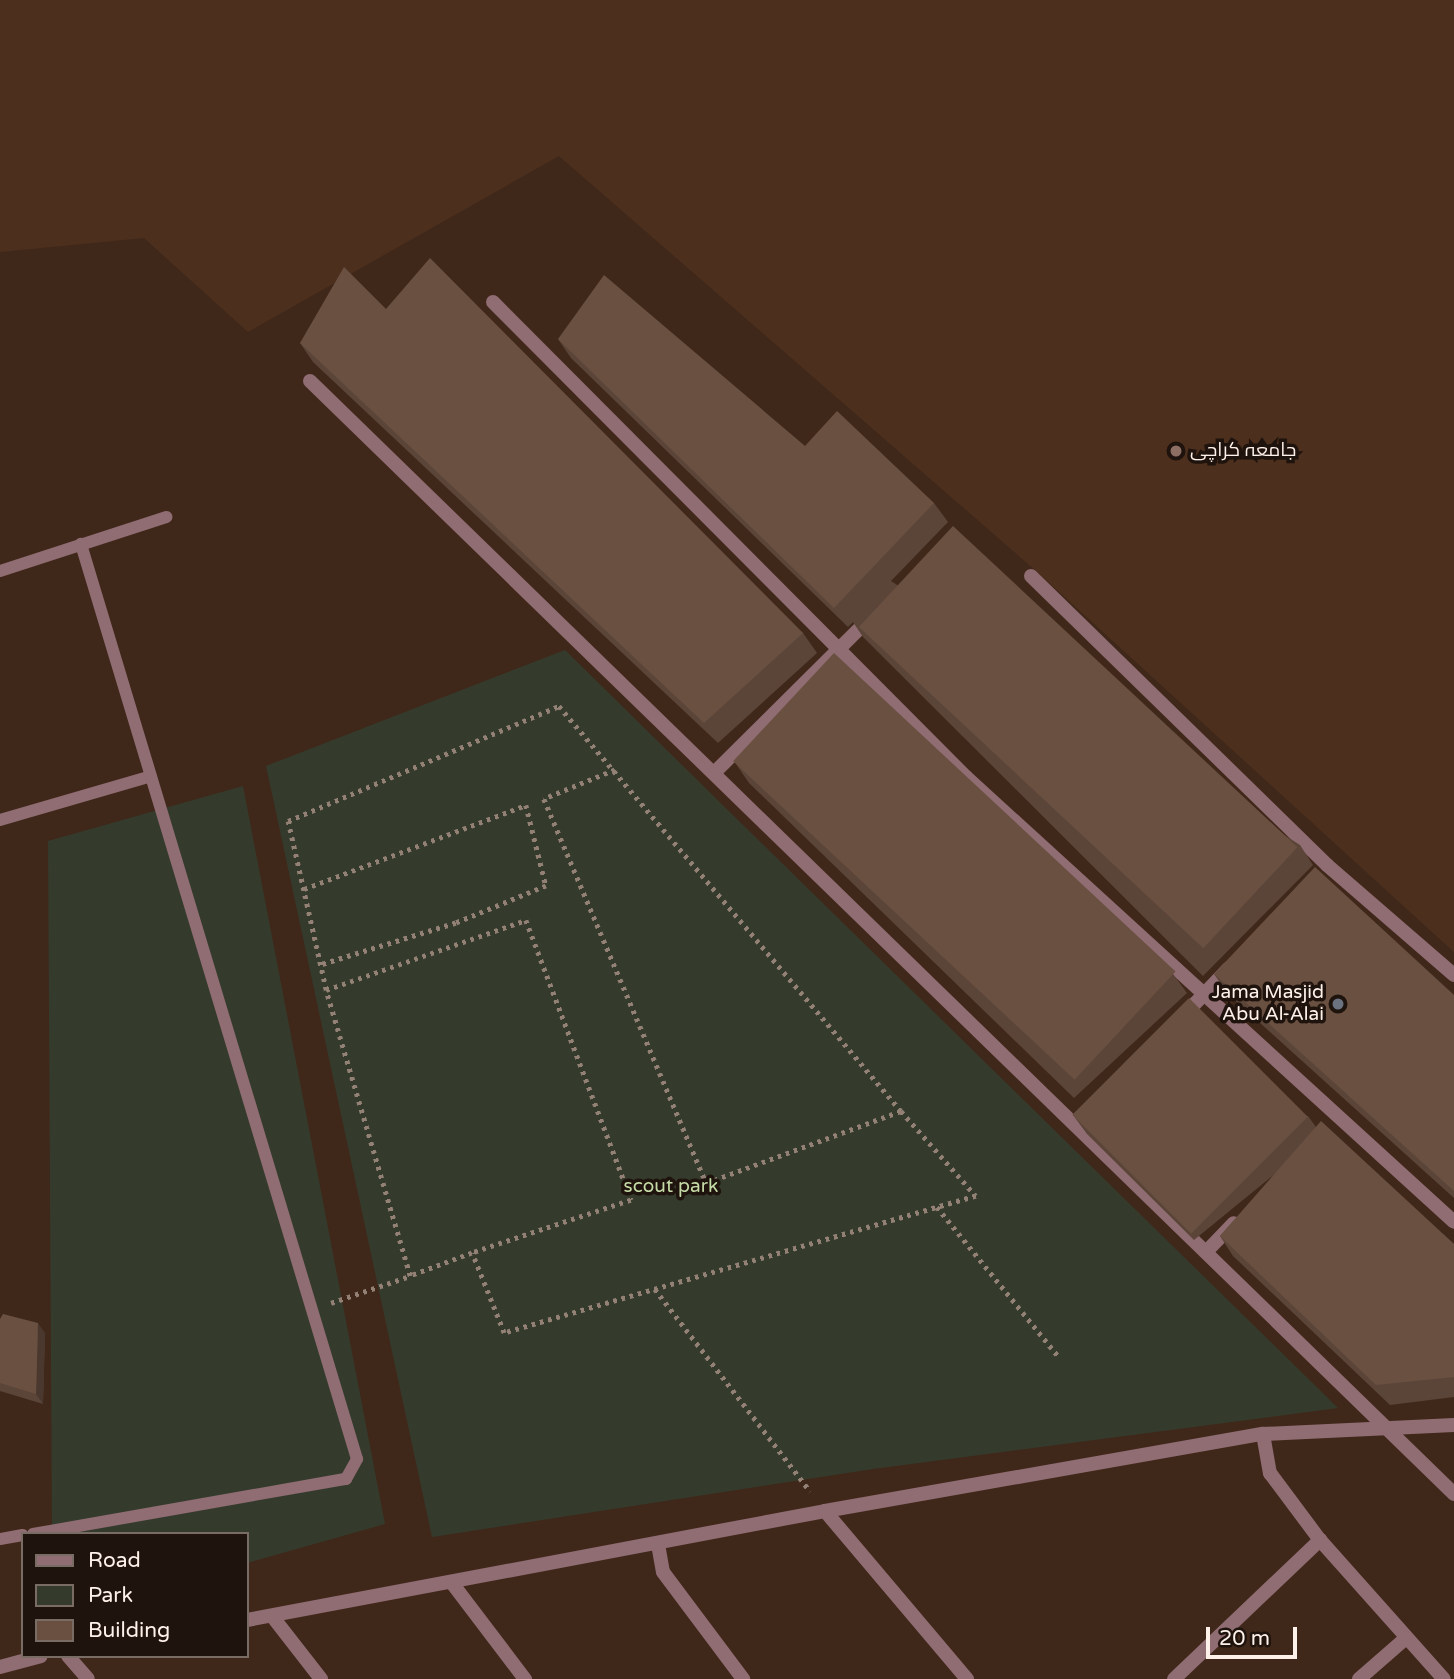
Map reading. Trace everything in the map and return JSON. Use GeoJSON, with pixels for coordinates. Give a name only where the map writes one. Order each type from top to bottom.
{"type":"FeatureCollection","features":[{"type":"Feature","properties":{"kind":"street"},"geometry":{"type":"LineString","coordinates":[[493,302],[966,777],[1203,995],[1333,1124],[1454,1223]]}},
{"type":"Feature","properties":{"kind":"street"},"geometry":{"type":"LineString","coordinates":[[310,382],[715,772],[865,926],[1082,1119],[1206,1252],[1454,1494]]}},
{"type":"Feature","properties":{"kind":"street"},"geometry":{"type":"LineString","coordinates":[[1031,576],[1322,870],[1454,975]]}},
{"type":"Feature","properties":{"kind":"street"},"geometry":{"type":"LineString","coordinates":[[715,772],[878,610]]}},
{"type":"Feature","properties":{"kind":"street"},"geometry":{"type":"LineString","coordinates":[[1174,1025],[1241,955]]}},
{"type":"Feature","properties":{"kind":"street"},"geometry":{"type":"LineString","coordinates":[[1206,1252],[1243,1213]]}},
{"type":"Feature","properties":{"kind":"street"},"geometry":{"type":"LineString","coordinates":[[248,1620],[825,1511],[1263,1434],[1386,1426],[1454,1425]]}},
{"type":"Feature","properties":{"kind":"street"},"geometry":{"type":"LineString","coordinates":[[1263,1434],[1270,1473],[1320,1540],[1444,1679]]}},
{"type":"Feature","properties":{"kind":"street"},"geometry":{"type":"LineString","coordinates":[[825,1511],[967,1679]]}},
{"type":"Feature","properties":{"kind":"street"},"geometry":{"type":"LineString","coordinates":[[1174,1679],[1320,1540]]}},
{"type":"Feature","properties":{"kind":"street"},"geometry":{"type":"LineString","coordinates":[[658,1544],[663,1572],[743,1679]]}},
{"type":"Feature","properties":{"kind":"street"},"geometry":{"type":"LineString","coordinates":[[452,1583],[525,1679]]}},
{"type":"Feature","properties":{"kind":"street"},"geometry":{"type":"LineString","coordinates":[[272,1616],[321,1679]]}},
{"type":"Feature","properties":{"kind":"street"},"geometry":{"type":"LineString","coordinates":[[1359,1679],[1406,1638]]}},
{"type":"Feature","properties":{"kind":"street"},"geometry":{"type":"LineString","coordinates":[[0,1667],[34,1658]]}},
{"type":"Feature","properties":{"kind":"street"},"geometry":{"type":"LineString","coordinates":[[70,1658],[88,1679]]}},
{"type":"Feature","properties":{"kind":"lane"},"geometry":{"type":"LineString","coordinates":[[0,571],[166,517]]}},
{"type":"Feature","properties":{"kind":"lane"},"geometry":{"type":"LineString","coordinates":[[44,1532],[346,1479],[356,1459],[81,544]]}},
{"type":"Feature","properties":{"kind":"lane"},"geometry":{"type":"LineString","coordinates":[[0,820],[150,776]]}},
{"type":"Feature","properties":{"kind":"lane"},"geometry":{"type":"LineString","coordinates":[[0,1539],[21,1535]]}},
{"type":"Feature","properties":{"kind":"path"},"geometry":{"type":"LineString","coordinates":[[410,1276],[326,990],[288,821],[559,706],[976,1196],[504,1333],[472,1253]]}},
{"type":"Feature","properties":{"kind":"path"},"geometry":{"type":"LineString","coordinates":[[615,770],[544,799],[705,1183],[901,1111]]}},
{"type":"Feature","properties":{"kind":"path"},"geometry":{"type":"LineString","coordinates":[[304,889],[526,806],[546,886],[456,923],[320,965]]}},
{"type":"Feature","properties":{"kind":"path"},"geometry":{"type":"LineString","coordinates":[[312,1310],[631,1200],[526,920],[326,990]]}},
{"type":"Feature","properties":{"kind":"path"},"geometry":{"type":"LineString","coordinates":[[937,1207],[1058,1356]]}},
{"type":"Feature","properties":{"kind":"path"},"geometry":{"type":"LineString","coordinates":[[655,1289],[825,1511]]}},
{"type":"Feature","properties":{"kind":"shaded area","name":"جامعہ کراچی"},"geometry":{"type":"Polygon","coordinates":[[[0,0],[1454,0],[1454,952],[1035,570],[559,156],[248,332],[144,238],[0,252],[0,0]]]}},
{"type":"Feature","properties":{"kind":"green space","name":"scout park"},"geometry":{"type":"Polygon","coordinates":[[[565,650],[1338,1408],[873,1469],[432,1537],[266,766],[565,650]]]}},
{"type":"Feature","properties":{"kind":"green space"},"geometry":{"type":"Polygon","coordinates":[[[243,786],[385,1524],[248,1563],[248,1532],[52,1532],[48,841],[243,786]]]}},
{"type":"Feature","properties":{"kind":"building"},"geometry":{"type":"Polygon","coordinates":[[[430,258],[803,633],[704,723],[300,343],[344,267],[386,309],[430,258]]]}},
{"type":"Feature","properties":{"kind":"building"},"geometry":{"type":"Polygon","coordinates":[[[604,275],[805,446],[837,411],[934,503],[834,608],[558,339],[604,275]]]}},
{"type":"Feature","properties":{"kind":"building"},"geometry":{"type":"Polygon","coordinates":[[[953,526],[1297,847],[1203,948],[859,627],[953,526]]]}},
{"type":"Feature","properties":{"kind":"building"},"geometry":{"type":"Polygon","coordinates":[[[834,653],[1176,971],[1075,1080],[733,761],[834,653]]]}},
{"type":"Feature","properties":{"kind":"building"},"geometry":{"type":"Polygon","coordinates":[[[1315,867],[1454,995],[1454,1191],[1214,974],[1315,867]]]}},
{"type":"Feature","properties":{"kind":"building"},"geometry":{"type":"Polygon","coordinates":[[[1189,998],[1308,1117],[1191,1233],[1072,1115],[1189,998]]]}},
{"type":"Feature","properties":{"kind":"building"},"geometry":{"type":"Polygon","coordinates":[[[1321,1121],[1454,1244],[1454,1377],[1376,1385],[1220,1236],[1321,1121]]]}},
{"type":"Feature","properties":{"kind":"building"},"geometry":{"type":"Polygon","coordinates":[[[3,1314],[38,1323],[36,1394],[0,1383],[0,1319],[3,1314]]]}},
{"type":"Feature","properties":{"kind":"place","name":"جامعہ کراچی"},"geometry":{"type":"Point","coordinates":[1176,451]}},
{"type":"Feature","properties":{"kind":"place","name":"Jama Masjid Abu Al-Alai"},"geometry":{"type":"Point","coordinates":[1338,1004]}}]}
